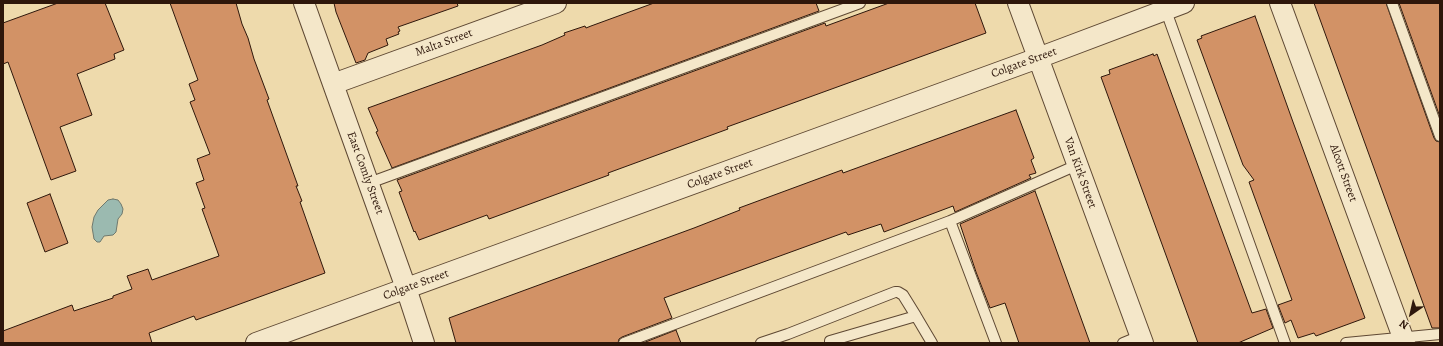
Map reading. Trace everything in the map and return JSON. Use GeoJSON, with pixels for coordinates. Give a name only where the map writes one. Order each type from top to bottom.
{"type":"FeatureCollection","features":[{"type":"Feature","properties":{"kind":"street","name":"East Comly Street"},"geometry":{"type":"LineString","coordinates":[[304,3],[369,183],[424,343]]}},
{"type":"Feature","properties":{"kind":"street","name":"Malta Street"},"geometry":{"type":"LineString","coordinates":[[333,84],[556,3]]}},
{"type":"Feature","properties":{"kind":"street","name":"Van Kirk Street"},"geometry":{"type":"LineString","coordinates":[[1018,3],[1077,165],[1135,341]]}},
{"type":"Feature","properties":{"kind":"street","name":"Colgate Street"},"geometry":{"type":"LineString","coordinates":[[256,343],[1038,58],[1164,6],[1184,3]]}},
{"type":"Feature","properties":{"kind":"street","name":"Alcott Street"},"geometry":{"type":"LineString","coordinates":[[1280,3],[1404,340]]}},
{"type":"Feature","properties":{"kind":"lane"},"geometry":{"type":"LineString","coordinates":[[369,183],[860,3]]}},
{"type":"Feature","properties":{"kind":"lane"},"geometry":{"type":"LineString","coordinates":[[1392,3],[1440,136]]}},
{"type":"Feature","properties":{"kind":"lane"},"geometry":{"type":"LineString","coordinates":[[1164,6],[1285,343]]}},
{"type":"Feature","properties":{"kind":"lane"},"geometry":{"type":"LineString","coordinates":[[624,343],[950,221],[1077,165]]}},
{"type":"Feature","properties":{"kind":"lane"},"geometry":{"type":"LineString","coordinates":[[950,221],[996,343]]}},
{"type":"Feature","properties":{"kind":"lane"},"geometry":{"type":"LineString","coordinates":[[761,343],[789,339],[895,292],[902,295],[932,343]]}},
{"type":"Feature","properties":{"kind":"lane"},"geometry":{"type":"LineString","coordinates":[[830,343],[830,341],[916,316]]}},
{"type":"Feature","properties":{"kind":"lane"},"geometry":{"type":"LineString","coordinates":[[1346,343],[1404,340],[1440,334]]}},
{"type":"Feature","properties":{"kind":"water"},"geometry":{"type":"Polygon","coordinates":[[[108,200],[118,200],[123,209],[122,214],[118,219],[116,232],[113,235],[104,236],[100,242],[97,242],[94,239],[92,227],[94,217],[98,210],[108,200]]]}},
{"type":"Feature","properties":{"kind":"building"},"geometry":{"type":"Polygon","coordinates":[[[58,3],[105,3],[124,50],[114,54],[115,59],[77,74],[92,115],[60,127],[76,171],[51,180],[8,62],[3,64],[3,23],[58,3]]]}},
{"type":"Feature","properties":{"kind":"building"},"geometry":{"type":"Polygon","coordinates":[[[170,3],[236,3],[269,99],[267,100],[298,186],[296,186],[302,201],[300,202],[325,273],[196,320],[194,316],[149,333],[152,343],[3,343],[3,331],[72,305],[74,311],[113,298],[113,296],[132,289],[127,276],[148,269],[152,280],[219,256],[202,209],[205,208],[196,183],[204,180],[197,159],[210,154],[190,102],[195,100],[189,84],[198,80],[170,3]]]}},
{"type":"Feature","properties":{"kind":"building"},"geometry":{"type":"Polygon","coordinates":[[[334,3],[457,3],[458,6],[398,27],[400,31],[398,32],[399,34],[386,39],[388,45],[368,53],[365,60],[356,63],[336,12],[334,3]]]}},
{"type":"Feature","properties":{"kind":"building"},"geometry":{"type":"Polygon","coordinates":[[[654,3],[816,3],[819,11],[392,168],[376,132],[378,131],[368,108],[542,45],[565,35],[564,33],[585,26],[586,28],[654,3]]]}},
{"type":"Feature","properties":{"kind":"building"},"geometry":{"type":"Polygon","coordinates":[[[889,3],[975,3],[986,33],[727,127],[728,129],[489,219],[487,215],[419,240],[415,231],[414,232],[399,192],[402,191],[397,180],[825,23],[826,26],[889,3]]]}},
{"type":"Feature","properties":{"kind":"building"},"geometry":{"type":"Polygon","coordinates":[[[1314,3],[1386,3],[1434,138],[1436,141],[1440,142],[1440,328],[1432,328],[1314,3]]]}},
{"type":"Feature","properties":{"kind":"building"},"geometry":{"type":"Polygon","coordinates":[[[1399,3],[1440,3],[1440,117],[1399,3]]]}},
{"type":"Feature","properties":{"kind":"building"},"geometry":{"type":"Polygon","coordinates":[[[1255,16],[1365,318],[1316,336],[1314,333],[1298,338],[1291,320],[1285,323],[1278,305],[1292,300],[1249,182],[1254,180],[1243,165],[1197,40],[1202,38],[1201,36],[1255,16]]]}},
{"type":"Feature","properties":{"kind":"building"},"geometry":{"type":"Polygon","coordinates":[[[1153,54],[1154,56],[1157,54],[1252,313],[1266,309],[1273,328],[1238,343],[1198,343],[1101,77],[1110,74],[1109,70],[1153,54]]]}},
{"type":"Feature","properties":{"kind":"building"},"geometry":{"type":"Polygon","coordinates":[[[1016,110],[1034,158],[1031,160],[1036,173],[1029,175],[1031,178],[955,212],[953,206],[884,232],[881,224],[848,235],[846,232],[664,298],[672,318],[622,337],[619,339],[618,343],[456,343],[449,318],[694,228],[740,210],[739,208],[842,170],[843,173],[1016,110]]]}},
{"type":"Feature","properties":{"kind":"building"},"geometry":{"type":"Polygon","coordinates":[[[1035,191],[1090,343],[1019,343],[1005,303],[990,308],[976,272],[960,224],[1035,191]]]}},
{"type":"Feature","properties":{"kind":"building"},"geometry":{"type":"Polygon","coordinates":[[[50,194],[68,243],[45,252],[27,203],[50,194]]]}},
{"type":"Feature","properties":{"kind":"building"},"geometry":{"type":"Polygon","coordinates":[[[676,330],[681,343],[643,343],[676,330]]]}}]}
